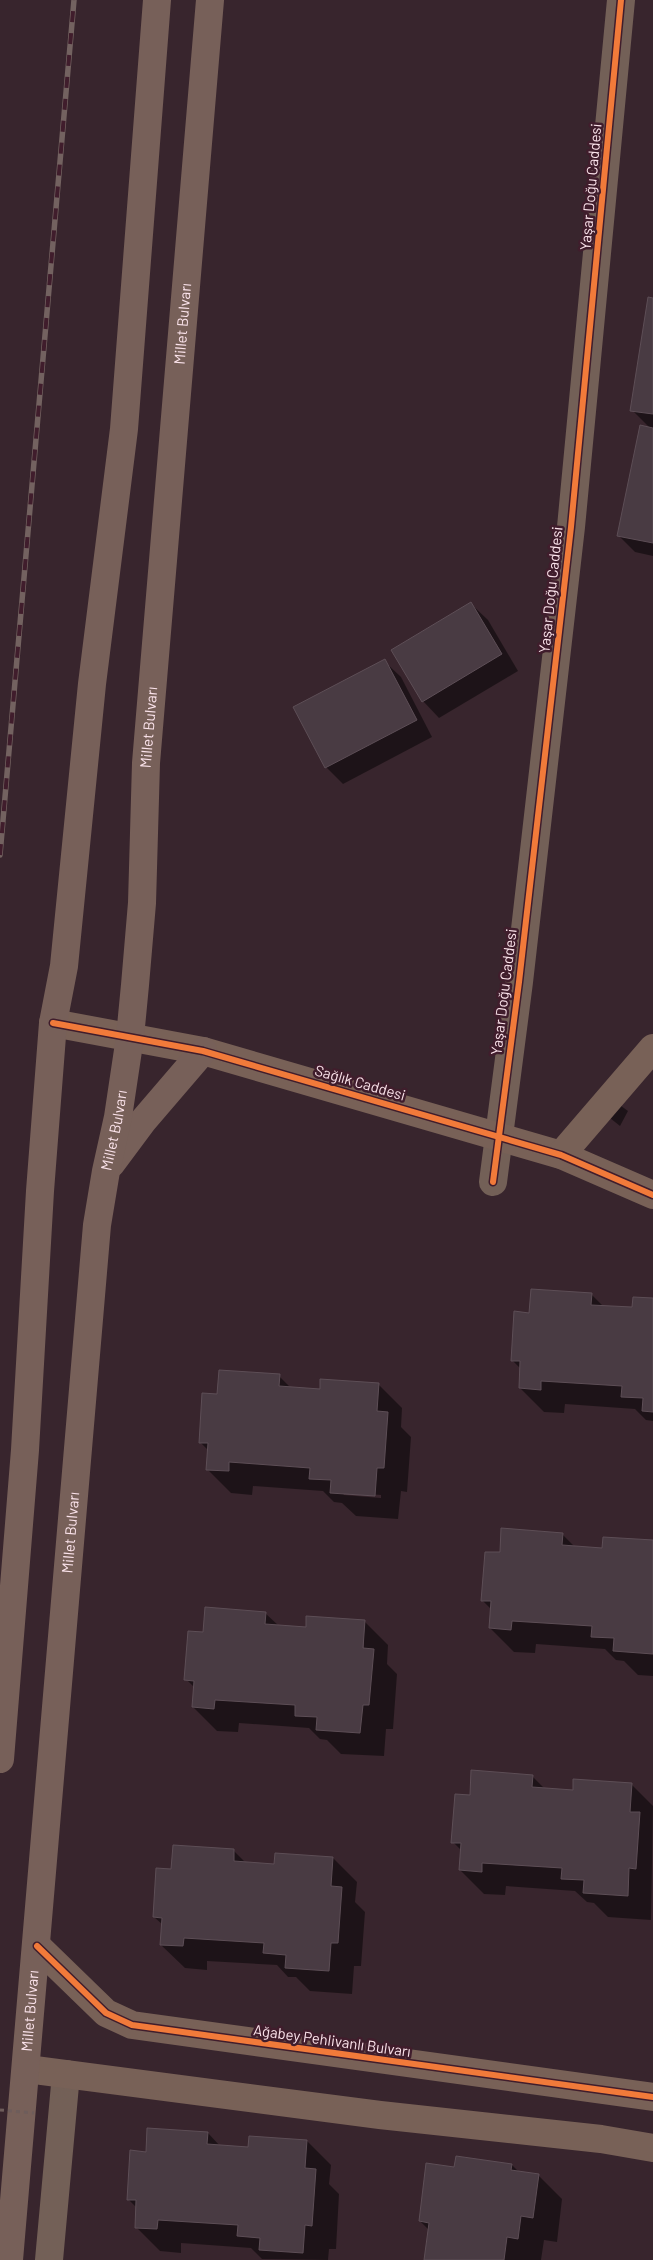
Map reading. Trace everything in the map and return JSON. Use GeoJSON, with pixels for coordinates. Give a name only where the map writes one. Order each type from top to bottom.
{"type":"FeatureCollection","features":[{"type":"Feature","properties":{"kind":"main road"},"geometry":{"type":"LineString","coordinates":[[0,1759],[25,1450],[52,1023],[64,966],[92,684],[124,429],[157,0]]}},
{"type":"Feature","properties":{"kind":"main road","name":"Millet Bulvarı"},"geometry":{"type":"LineString","coordinates":[[9,2260],[27,2069],[97,1235],[106,1171],[118,1117],[130,1037],[142,904],[147,753],[210,0]]}},
{"type":"Feature","properties":{"kind":"main road"},"geometry":{"type":"LineString","coordinates":[[106,1171],[143,1122],[203,1051]]}},
{"type":"Feature","properties":{"kind":"street","name":"Yaşar Doğu Caddesi"},"geometry":{"type":"LineString","coordinates":[[493,1182],[520,972],[571,527],[621,0]]}},
{"type":"Feature","properties":{"kind":"street","name":"Sağlık Caddesi"},"geometry":{"type":"LineString","coordinates":[[52,1023],[203,1051],[561,1155],[653,1195]]}},
{"type":"Feature","properties":{"kind":"street"},"geometry":{"type":"LineString","coordinates":[[561,1155],[653,1048]]}},
{"type":"Feature","properties":{"kind":"street","name":"Ağabey Pehlivanlı Bulvarı"},"geometry":{"type":"LineString","coordinates":[[37,1946],[106,2013],[132,2026],[653,2097]]}},
{"type":"Feature","properties":{"kind":"street"},"geometry":{"type":"LineString","coordinates":[[27,2069],[380,2114],[601,2139],[653,2148]]}},
{"type":"Feature","properties":{"kind":"street"},"geometry":{"type":"LineString","coordinates":[[49,2260],[66,2074]]}},
{"type":"Feature","properties":{"kind":"path"},"geometry":{"type":"LineString","coordinates":[[0,2110],[34,2112]]}},
{"type":"Feature","properties":{"kind":"building"},"geometry":{"type":"Polygon","coordinates":[[[648,297],[653,298],[653,414],[630,411],[648,297]]]}},
{"type":"Feature","properties":{"kind":"building"},"geometry":{"type":"Polygon","coordinates":[[[640,425],[653,428],[653,543],[617,536],[640,425]]]}},
{"type":"Feature","properties":{"kind":"building"},"geometry":{"type":"Polygon","coordinates":[[[471,602],[502,654],[422,702],[391,650],[471,602]]]}},
{"type":"Feature","properties":{"kind":"building"},"geometry":{"type":"Polygon","coordinates":[[[385,659],[417,720],[325,768],[293,707],[385,659]]]}},
{"type":"Feature","properties":{"kind":"building"},"geometry":{"type":"Polygon","coordinates":[[[531,1289],[592,1293],[591,1305],[632,1307],[633,1297],[653,1298],[653,1412],[642,1411],[643,1398],[621,1397],[622,1386],[541,1381],[541,1390],[519,1388],[520,1361],[511,1361],[514,1311],[529,1313],[531,1289]]]}},
{"type":"Feature","properties":{"kind":"building"},"geometry":{"type":"Polygon","coordinates":[[[219,1370],[280,1374],[279,1386],[320,1389],[320,1379],[379,1383],[377,1411],[388,1412],[384,1468],[377,1468],[375,1496],[330,1493],[331,1480],[309,1479],[310,1468],[229,1462],[229,1471],[206,1470],[208,1443],[199,1443],[202,1393],[217,1394],[219,1370]]]}},
{"type":"Feature","properties":{"kind":"building"},"geometry":{"type":"Polygon","coordinates":[[[501,1528],[563,1533],[562,1545],[602,1548],[603,1537],[653,1540],[653,1654],[613,1651],[614,1638],[591,1637],[592,1626],[512,1621],[511,1630],[489,1628],[491,1601],[481,1601],[485,1552],[500,1552],[501,1528]]]}},
{"type":"Feature","properties":{"kind":"building"},"geometry":{"type":"Polygon","coordinates":[[[205,1607],[266,1612],[265,1624],[306,1627],[306,1616],[365,1620],[363,1648],[374,1649],[369,1705],[363,1705],[360,1733],[316,1730],[317,1717],[295,1716],[295,1705],[215,1700],[214,1709],[192,1707],[194,1681],[184,1680],[188,1631],[203,1632],[205,1607]]]}},
{"type":"Feature","properties":{"kind":"building"},"geometry":{"type":"Polygon","coordinates":[[[471,1770],[533,1775],[532,1787],[573,1790],[573,1779],[632,1783],[630,1812],[640,1812],[636,1869],[629,1868],[628,1896],[583,1893],[584,1880],[561,1879],[562,1868],[482,1863],[482,1872],[459,1870],[461,1843],[451,1843],[455,1794],[470,1795],[471,1770]]]}},
{"type":"Feature","properties":{"kind":"building"},"geometry":{"type":"Polygon","coordinates":[[[173,1845],[234,1849],[234,1861],[274,1864],[275,1853],[333,1857],[331,1886],[342,1887],[338,1943],[331,1943],[329,1971],[285,1968],[286,1955],[263,1953],[264,1943],[184,1938],[183,1946],[160,1945],[162,1918],[153,1917],[156,1868],[171,1869],[173,1845]]]}},
{"type":"Feature","properties":{"kind":"building"},"geometry":{"type":"Polygon","coordinates":[[[147,2128],[208,2132],[207,2144],[248,2147],[249,2136],[307,2140],[305,2168],[316,2169],[312,2226],[305,2225],[303,2253],[259,2250],[260,2238],[237,2236],[238,2225],[158,2220],[157,2229],[135,2228],[136,2200],[127,2200],[130,2150],[146,2152],[147,2128]]]}},
{"type":"Feature","properties":{"kind":"building"},"geometry":{"type":"Polygon","coordinates":[[[456,2156],[512,2164],[511,2170],[539,2174],[533,2218],[521,2216],[518,2239],[507,2237],[504,2260],[424,2260],[429,2223],[419,2221],[426,2163],[454,2167],[456,2156]]]}},
{"type":"Feature","properties":{"kind":"railway"},"geometry":{"type":"LineString","coordinates":[[0,855],[74,0]]}},
{"type":"Feature","properties":{"kind":"cycle path"},"geometry":{"type":"LineString","coordinates":[[493,1182],[519,982],[571,527],[621,0]]}},
{"type":"Feature","properties":{"kind":"cycle path"},"geometry":{"type":"LineString","coordinates":[[53,1023],[203,1051],[561,1155],[653,1195]]}},
{"type":"Feature","properties":{"kind":"cycle path"},"geometry":{"type":"LineString","coordinates":[[37,1946],[106,2013],[132,2025],[653,2097]]}}]}
